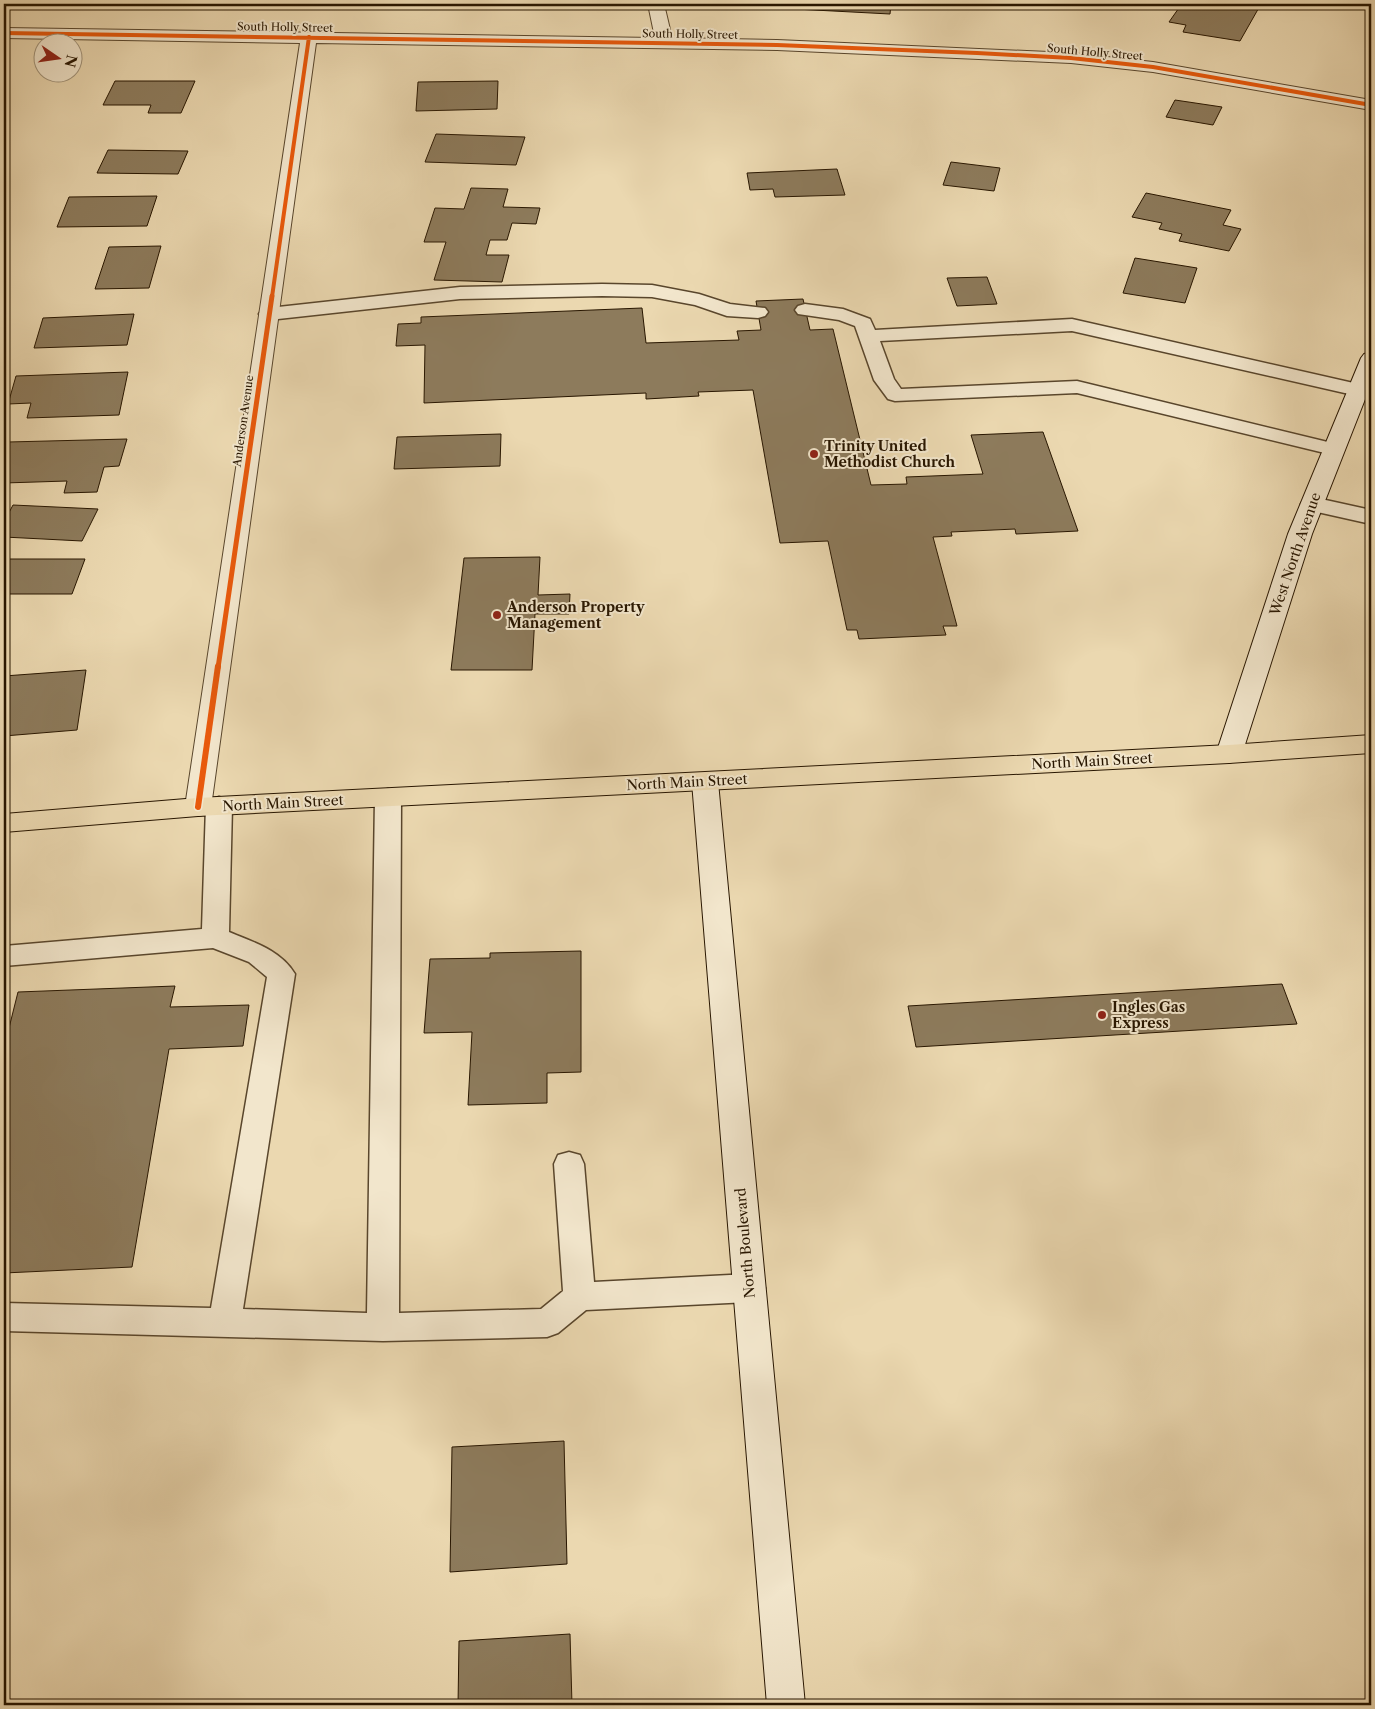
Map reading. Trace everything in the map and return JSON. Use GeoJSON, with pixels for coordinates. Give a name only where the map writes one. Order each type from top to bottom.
{"type":"FeatureCollection","features":[{"type":"Feature","properties":{"kind":"main road","name":"North Main Street"},"geometry":{"type":"LineString","coordinates":[[4,823],[208,807],[1229,754],[1371,744]]}},
{"type":"Feature","properties":{"kind":"street"},"geometry":{"type":"LineString","coordinates":[[656,4],[665,44]]}},
{"type":"Feature","properties":{"kind":"street","name":"South Holly Street"},"geometry":{"type":"LineString","coordinates":[[4,33],[777,45],[1071,58],[1153,67],[1371,105]]}},
{"type":"Feature","properties":{"kind":"street","name":"Anderson Avenue"},"geometry":{"type":"LineString","coordinates":[[208,807],[269,314],[309,37]]}},
{"type":"Feature","properties":{"kind":"street","name":"West North Avenue"},"geometry":{"type":"LineString","coordinates":[[1229,754],[1300,534],[1333,449],[1364,391],[1371,358]]}},
{"type":"Feature","properties":{"kind":"street","name":"North Boulevard"},"geometry":{"type":"LineString","coordinates":[[705,782],[786,1705]]}},
{"type":"Feature","properties":{"kind":"lane"},"geometry":{"type":"LineString","coordinates":[[269,314],[460,293],[602,290],[652,291],[699,300],[727,310],[758,312]]}},
{"type":"Feature","properties":{"kind":"lane"},"geometry":{"type":"LineString","coordinates":[[805,310],[843,315],[864,323],[884,380],[895,395],[1077,387],[1333,449]]}},
{"type":"Feature","properties":{"kind":"lane"},"geometry":{"type":"LineString","coordinates":[[868,336],[1072,325],[1364,391]]}},
{"type":"Feature","properties":{"kind":"lane"},"geometry":{"type":"LineString","coordinates":[[1312,504],[1371,517]]}},
{"type":"Feature","properties":{"kind":"lane"},"geometry":{"type":"LineString","coordinates":[[383,1328],[388,798]]}},
{"type":"Feature","properties":{"kind":"lane"},"geometry":{"type":"LineString","coordinates":[[208,807],[215,938]]}},
{"type":"Feature","properties":{"kind":"lane"},"geometry":{"type":"LineString","coordinates":[[4,956],[215,938],[259,955],[282,974],[225,1324]]}},
{"type":"Feature","properties":{"kind":"lane"},"geometry":{"type":"LineString","coordinates":[[570,1164],[578,1297]]}},
{"type":"Feature","properties":{"kind":"lane"},"geometry":{"type":"LineString","coordinates":[[4,1317],[383,1328],[547,1323],[578,1297],[749,1288]]}},
{"type":"Feature","properties":{"kind":"building"},"geometry":{"type":"Polygon","coordinates":[[[777,4],[891,4],[890,14],[776,8],[777,4]]]}},
{"type":"Feature","properties":{"kind":"building"},"geometry":{"type":"Polygon","coordinates":[[[1175,4],[1261,4],[1240,41],[1183,32],[1186,25],[1169,22],[1181,5],[1175,4]]]}},
{"type":"Feature","properties":{"kind":"building"},"geometry":{"type":"Polygon","coordinates":[[[115,81],[195,81],[181,113],[148,113],[151,105],[103,105],[115,81]]]}},
{"type":"Feature","properties":{"kind":"building"},"geometry":{"type":"Polygon","coordinates":[[[498,81],[497,109],[416,111],[418,82],[498,81]]]}},
{"type":"Feature","properties":{"kind":"building"},"geometry":{"type":"Polygon","coordinates":[[[1175,100],[1222,107],[1213,125],[1166,117],[1175,100]]]}},
{"type":"Feature","properties":{"kind":"building"},"geometry":{"type":"Polygon","coordinates":[[[436,134],[525,137],[516,165],[425,162],[436,134]]]}},
{"type":"Feature","properties":{"kind":"building"},"geometry":{"type":"Polygon","coordinates":[[[108,150],[188,151],[178,174],[97,173],[108,150]]]}},
{"type":"Feature","properties":{"kind":"building"},"geometry":{"type":"Polygon","coordinates":[[[951,162],[1000,168],[994,191],[943,185],[951,162]]]}},
{"type":"Feature","properties":{"kind":"building"},"geometry":{"type":"Polygon","coordinates":[[[837,169],[845,195],[775,197],[773,189],[750,190],[747,173],[837,169]]]}},
{"type":"Feature","properties":{"kind":"building"},"geometry":{"type":"Polygon","coordinates":[[[471,188],[508,189],[503,207],[540,208],[536,224],[512,223],[507,240],[490,240],[486,255],[509,255],[502,282],[434,280],[446,242],[424,242],[435,208],[464,209],[471,188]]]}},
{"type":"Feature","properties":{"kind":"building"},"geometry":{"type":"Polygon","coordinates":[[[1146,193],[1231,210],[1223,225],[1241,229],[1229,251],[1179,241],[1182,234],[1159,229],[1162,223],[1132,217],[1146,193]]]}},
{"type":"Feature","properties":{"kind":"building"},"geometry":{"type":"Polygon","coordinates":[[[157,196],[147,226],[57,227],[69,197],[157,196]]]}},
{"type":"Feature","properties":{"kind":"building"},"geometry":{"type":"Polygon","coordinates":[[[161,246],[149,288],[95,289],[109,247],[161,246]]]}},
{"type":"Feature","properties":{"kind":"building"},"geometry":{"type":"Polygon","coordinates":[[[1135,258],[1197,268],[1185,303],[1123,293],[1135,258]]]}},
{"type":"Feature","properties":{"kind":"building"},"geometry":{"type":"Polygon","coordinates":[[[987,277],[997,304],[957,306],[947,278],[987,277]]]}},
{"type":"Feature","properties":{"kind":"building","name":"Trinity United Methodist Church"},"geometry":{"type":"Polygon","coordinates":[[[803,299],[810,330],[833,329],[871,485],[907,484],[906,477],[983,474],[971,435],[1043,432],[1078,531],[1016,534],[1015,529],[951,532],[952,536],[933,537],[957,626],[943,626],[946,635],[859,639],[857,630],[847,630],[828,541],[780,543],[753,390],[698,392],[699,396],[646,399],[646,393],[424,403],[425,345],[396,346],[398,324],[421,323],[421,317],[642,308],[646,343],[739,340],[737,331],[761,330],[756,301],[803,299]]]}},
{"type":"Feature","properties":{"kind":"building"},"geometry":{"type":"Polygon","coordinates":[[[134,314],[127,345],[34,348],[43,318],[134,314]]]}},
{"type":"Feature","properties":{"kind":"building"},"geometry":{"type":"Polygon","coordinates":[[[128,372],[119,415],[27,418],[31,403],[8,404],[16,376],[128,372]]]}},
{"type":"Feature","properties":{"kind":"building"},"geometry":{"type":"Polygon","coordinates":[[[501,434],[500,466],[394,469],[397,437],[501,434]]]}},
{"type":"Feature","properties":{"kind":"building"},"geometry":{"type":"Polygon","coordinates":[[[127,439],[119,466],[104,467],[97,492],[64,493],[67,481],[4,483],[4,454],[8,442],[127,439]]]}},
{"type":"Feature","properties":{"kind":"building"},"geometry":{"type":"Polygon","coordinates":[[[13,505],[98,509],[82,541],[4,537],[4,522],[13,505]]]}},
{"type":"Feature","properties":{"kind":"building"},"geometry":{"type":"Polygon","coordinates":[[[540,557],[538,595],[570,594],[569,614],[535,614],[532,670],[451,670],[464,558],[540,557]]]}},
{"type":"Feature","properties":{"kind":"building"},"geometry":{"type":"Polygon","coordinates":[[[4,559],[85,559],[72,594],[4,594],[4,559]]]}},
{"type":"Feature","properties":{"kind":"building"},"geometry":{"type":"Polygon","coordinates":[[[86,670],[77,730],[4,736],[4,676],[86,670]]]}},
{"type":"Feature","properties":{"kind":"building"},"geometry":{"type":"Polygon","coordinates":[[[581,951],[581,1072],[547,1073],[547,1103],[468,1105],[472,1032],[424,1033],[430,959],[490,958],[490,953],[581,951]]]}},
{"type":"Feature","properties":{"kind":"building","name":"Ingles Gas Express"},"geometry":{"type":"Polygon","coordinates":[[[1282,984],[1297,1024],[916,1047],[908,1006],[1282,984]]]}},
{"type":"Feature","properties":{"kind":"building"},"geometry":{"type":"Polygon","coordinates":[[[175,986],[170,1007],[249,1005],[243,1046],[169,1049],[132,1267],[4,1273],[4,1048],[18,992],[175,986]]]}},
{"type":"Feature","properties":{"kind":"building"},"geometry":{"type":"Polygon","coordinates":[[[564,1441],[567,1564],[450,1572],[452,1447],[564,1441]]]}},
{"type":"Feature","properties":{"kind":"building"},"geometry":{"type":"Polygon","coordinates":[[[570,1634],[572,1705],[458,1705],[459,1641],[570,1634]]]}},
{"type":"Feature","properties":{"kind":"cycle path"},"geometry":{"type":"LineString","coordinates":[[4,33],[777,45],[977,53],[1071,58],[1153,67],[1371,105]]}},
{"type":"Feature","properties":{"kind":"cycle path"},"geometry":{"type":"LineString","coordinates":[[198,807],[309,37]]}},
{"type":"Feature","properties":{"kind":"place","name":"Trinity United Methodist Church"},"geometry":{"type":"Point","coordinates":[814,454]}},
{"type":"Feature","properties":{"kind":"place","name":"Anderson Property Management"},"geometry":{"type":"Point","coordinates":[497,615]}},
{"type":"Feature","properties":{"kind":"place","name":"Ingles Gas Express"},"geometry":{"type":"Point","coordinates":[1102,1015]}}]}
